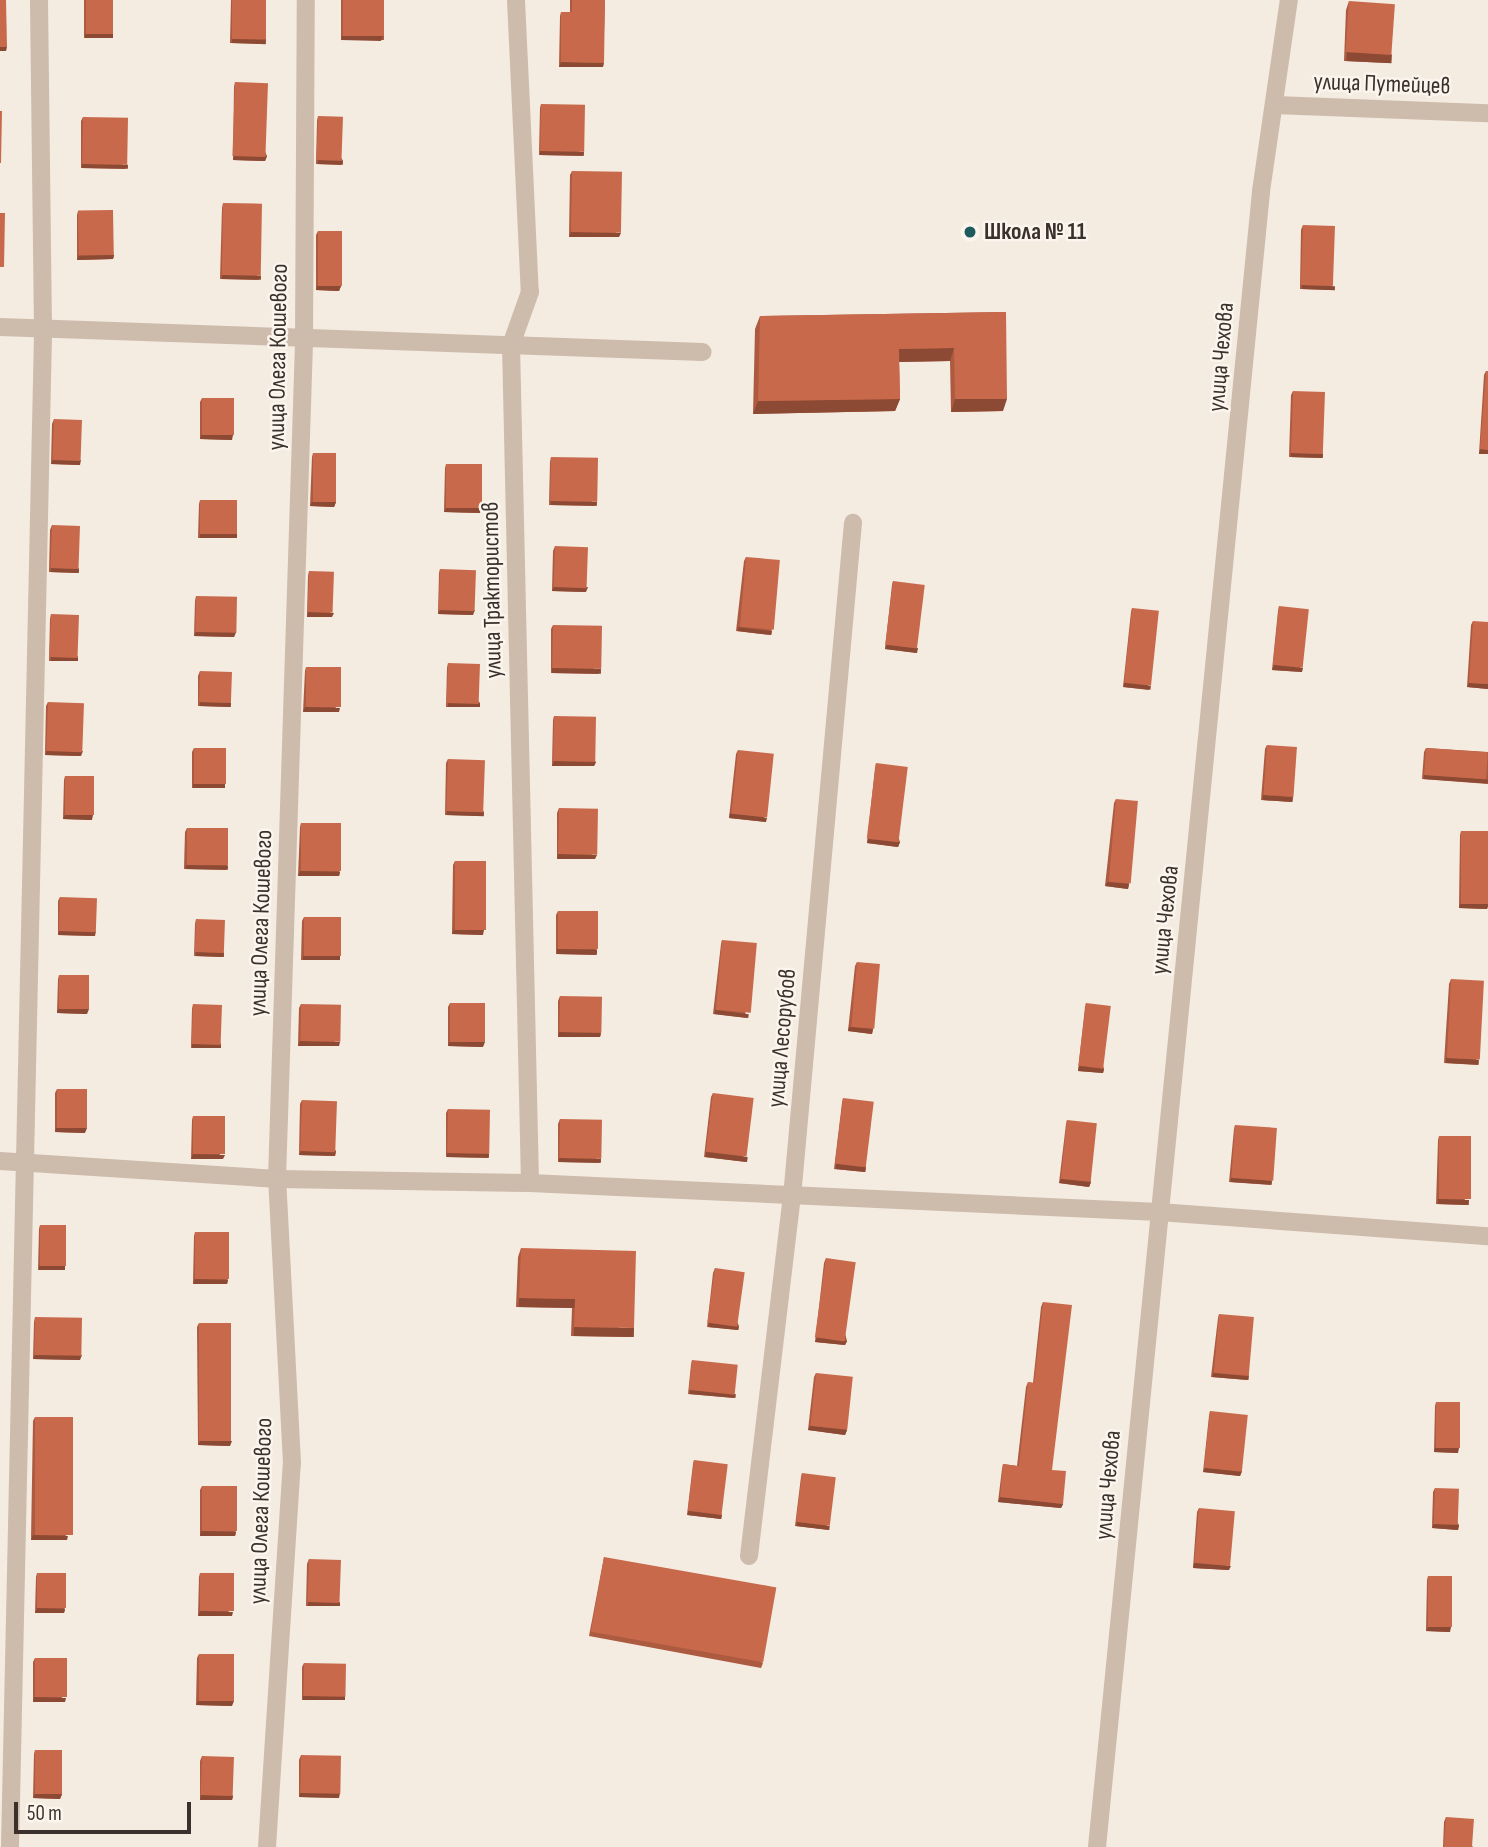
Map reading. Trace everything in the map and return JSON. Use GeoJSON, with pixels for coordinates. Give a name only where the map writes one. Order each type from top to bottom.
{"type":"FeatureCollection","features":[{"type":"Feature","properties":{"kind":"street"},"geometry":{"type":"LineString","coordinates":[[10,1847],[43,329],[39,0]]}},
{"type":"Feature","properties":{"kind":"street","name":"улица Олега Кошевого"},"geometry":{"type":"LineString","coordinates":[[267,1847],[292,1463],[277,1179],[304,341],[306,0]]}},
{"type":"Feature","properties":{"kind":"street","name":"улица Трактористов"},"geometry":{"type":"LineString","coordinates":[[516,0],[530,292],[511,345],[530,1183]]}},
{"type":"Feature","properties":{"kind":"street","name":"улица Чехова"},"geometry":{"type":"LineString","coordinates":[[1097,1847],[1158,1212],[1226,573],[1261,191],[1289,0]]}},
{"type":"Feature","properties":{"kind":"street","name":"улица Путейцев"},"geometry":{"type":"LineString","coordinates":[[1275,105],[1488,113]]}},
{"type":"Feature","properties":{"kind":"street"},"geometry":{"type":"LineString","coordinates":[[0,327],[304,341],[703,352]]}},
{"type":"Feature","properties":{"kind":"street","name":"улица Лесорубов"},"geometry":{"type":"LineString","coordinates":[[749,1556],[792,1197],[853,523]]}},
{"type":"Feature","properties":{"kind":"street"},"geometry":{"type":"LineString","coordinates":[[0,1161],[277,1179],[530,1183],[1158,1212],[1488,1236]]}},
{"type":"Feature","properties":{"kind":"building"},"geometry":{"type":"Polygon","coordinates":[[[0,0],[6,0],[7,47],[0,47],[0,0]]]}},
{"type":"Feature","properties":{"kind":"building"},"geometry":{"type":"Polygon","coordinates":[[[86,0],[113,0],[113,34],[86,34],[86,0]]]}},
{"type":"Feature","properties":{"kind":"building"},"geometry":{"type":"Polygon","coordinates":[[[232,0],[266,0],[266,39],[232,39],[232,0]]]}},
{"type":"Feature","properties":{"kind":"building"},"geometry":{"type":"Polygon","coordinates":[[[343,0],[384,0],[384,36],[343,36],[343,0]]]}},
{"type":"Feature","properties":{"kind":"building"},"geometry":{"type":"Polygon","coordinates":[[[572,0],[605,0],[604,63],[561,62],[561,12],[572,12],[572,0]]]}},
{"type":"Feature","properties":{"kind":"building"},"geometry":{"type":"Polygon","coordinates":[[[1349,1],[1395,4],[1391,55],[1345,52],[1349,1]]]}},
{"type":"Feature","properties":{"kind":"building"},"geometry":{"type":"Polygon","coordinates":[[[235,82],[268,83],[265,157],[232,156],[235,82]]]}},
{"type":"Feature","properties":{"kind":"building"},"geometry":{"type":"Polygon","coordinates":[[[541,104],[585,105],[584,152],[540,151],[541,104]]]}},
{"type":"Feature","properties":{"kind":"building"},"geometry":{"type":"Polygon","coordinates":[[[2,111],[1,163],[0,163],[2,111]]]}},
{"type":"Feature","properties":{"kind":"building"},"geometry":{"type":"Polygon","coordinates":[[[318,116],[343,117],[341,161],[316,160],[318,116]]]}},
{"type":"Feature","properties":{"kind":"building"},"geometry":{"type":"Polygon","coordinates":[[[83,117],[128,118],[127,165],[82,164],[83,117]]]}},
{"type":"Feature","properties":{"kind":"building"},"geometry":{"type":"Polygon","coordinates":[[[572,171],[622,172],[621,233],[571,232],[572,171]]]}},
{"type":"Feature","properties":{"kind":"building"},"geometry":{"type":"Polygon","coordinates":[[[223,203],[262,204],[261,276],[222,275],[223,203]]]}},
{"type":"Feature","properties":{"kind":"building"},"geometry":{"type":"Polygon","coordinates":[[[113,210],[114,255],[79,256],[78,211],[113,210]]]}},
{"type":"Feature","properties":{"kind":"building"},"geometry":{"type":"Polygon","coordinates":[[[0,213],[5,213],[4,267],[0,267],[0,213]]]}},
{"type":"Feature","properties":{"kind":"building"},"geometry":{"type":"Polygon","coordinates":[[[1303,225],[1335,226],[1333,286],[1301,285],[1303,225]]]}},
{"type":"Feature","properties":{"kind":"building"},"geometry":{"type":"Polygon","coordinates":[[[318,231],[342,231],[342,286],[318,286],[318,231]]]}},
{"type":"Feature","properties":{"kind":"building"},"geometry":{"type":"Polygon","coordinates":[[[1006,312],[1007,399],[955,399],[954,348],[899,349],[900,399],[758,401],[760,316],[1006,312]]]}},
{"type":"Feature","properties":{"kind":"building"},"geometry":{"type":"Polygon","coordinates":[[[1488,371],[1488,450],[1480,449],[1488,371]]]}},
{"type":"Feature","properties":{"kind":"building"},"geometry":{"type":"Polygon","coordinates":[[[1293,391],[1325,392],[1323,454],[1291,453],[1293,391]]]}},
{"type":"Feature","properties":{"kind":"building"},"geometry":{"type":"Polygon","coordinates":[[[202,398],[234,398],[234,435],[202,435],[202,398]]]}},
{"type":"Feature","properties":{"kind":"building"},"geometry":{"type":"Polygon","coordinates":[[[54,419],[82,420],[81,461],[53,460],[54,419]]]}},
{"type":"Feature","properties":{"kind":"building"},"geometry":{"type":"Polygon","coordinates":[[[313,453],[336,453],[336,502],[313,502],[313,453]]]}},
{"type":"Feature","properties":{"kind":"building"},"geometry":{"type":"Polygon","coordinates":[[[551,457],[598,458],[597,502],[550,501],[551,457]]]}},
{"type":"Feature","properties":{"kind":"building"},"geometry":{"type":"Polygon","coordinates":[[[446,464],[482,464],[482,508],[446,508],[446,464]]]}},
{"type":"Feature","properties":{"kind":"building"},"geometry":{"type":"Polygon","coordinates":[[[200,500],[237,500],[237,534],[200,534],[200,500]]]}},
{"type":"Feature","properties":{"kind":"building"},"geometry":{"type":"Polygon","coordinates":[[[52,525],[80,526],[78,569],[50,568],[52,525]]]}},
{"type":"Feature","properties":{"kind":"building"},"geometry":{"type":"Polygon","coordinates":[[[555,546],[588,547],[587,588],[554,587],[555,546]]]}},
{"type":"Feature","properties":{"kind":"building"},"geometry":{"type":"Polygon","coordinates":[[[746,557],[780,560],[774,630],[740,627],[746,557]]]}},
{"type":"Feature","properties":{"kind":"building"},"geometry":{"type":"Polygon","coordinates":[[[440,569],[476,570],[475,611],[439,610],[440,569]]]}},
{"type":"Feature","properties":{"kind":"building"},"geometry":{"type":"Polygon","coordinates":[[[309,571],[334,572],[333,613],[308,612],[309,571]]]}},
{"type":"Feature","properties":{"kind":"building"},"geometry":{"type":"Polygon","coordinates":[[[893,581],[925,585],[917,648],[885,645],[893,581]]]}},
{"type":"Feature","properties":{"kind":"building"},"geometry":{"type":"Polygon","coordinates":[[[196,596],[237,597],[236,633],[195,632],[196,596]]]}},
{"type":"Feature","properties":{"kind":"building"},"geometry":{"type":"Polygon","coordinates":[[[1279,606],[1309,609],[1303,668],[1273,665],[1279,606]]]}},
{"type":"Feature","properties":{"kind":"building"},"geometry":{"type":"Polygon","coordinates":[[[1132,608],[1159,611],[1151,685],[1124,683],[1132,608]]]}},
{"type":"Feature","properties":{"kind":"building"},"geometry":{"type":"Polygon","coordinates":[[[51,614],[79,615],[77,658],[49,657],[51,614]]]}},
{"type":"Feature","properties":{"kind":"building"},"geometry":{"type":"Polygon","coordinates":[[[1473,621],[1488,622],[1488,684],[1469,683],[1473,621]]]}},
{"type":"Feature","properties":{"kind":"building"},"geometry":{"type":"Polygon","coordinates":[[[553,625],[602,626],[601,669],[552,668],[553,625]]]}},
{"type":"Feature","properties":{"kind":"building"},"geometry":{"type":"Polygon","coordinates":[[[448,663],[480,664],[479,704],[447,703],[448,663]]]}},
{"type":"Feature","properties":{"kind":"building"},"geometry":{"type":"Polygon","coordinates":[[[306,667],[341,667],[341,707],[306,707],[306,667]]]}},
{"type":"Feature","properties":{"kind":"building"},"geometry":{"type":"Polygon","coordinates":[[[200,671],[232,672],[231,703],[199,702],[200,671]]]}},
{"type":"Feature","properties":{"kind":"building"},"geometry":{"type":"Polygon","coordinates":[[[48,702],[84,703],[82,752],[46,751],[48,702]]]}},
{"type":"Feature","properties":{"kind":"building"},"geometry":{"type":"Polygon","coordinates":[[[554,716],[596,717],[595,762],[553,761],[554,716]]]}},
{"type":"Feature","properties":{"kind":"building"},"geometry":{"type":"Polygon","coordinates":[[[1267,745],[1297,747],[1293,797],[1264,795],[1267,745]]]}},
{"type":"Feature","properties":{"kind":"building"},"geometry":{"type":"Polygon","coordinates":[[[194,748],[226,748],[226,784],[194,784],[194,748]]]}},
{"type":"Feature","properties":{"kind":"building"},"geometry":{"type":"Polygon","coordinates":[[[1426,748],[1488,752],[1486,779],[1424,775],[1426,748]]]}},
{"type":"Feature","properties":{"kind":"building"},"geometry":{"type":"Polygon","coordinates":[[[738,750],[774,754],[767,817],[731,814],[738,750]]]}},
{"type":"Feature","properties":{"kind":"building"},"geometry":{"type":"Polygon","coordinates":[[[448,759],[485,760],[483,812],[446,811],[448,759]]]}},
{"type":"Feature","properties":{"kind":"building"},"geometry":{"type":"Polygon","coordinates":[[[876,763],[908,767],[898,842],[867,838],[876,763]]]}},
{"type":"Feature","properties":{"kind":"building"},"geometry":{"type":"Polygon","coordinates":[[[65,776],[94,776],[94,815],[65,815],[65,776]]]}},
{"type":"Feature","properties":{"kind":"building"},"geometry":{"type":"Polygon","coordinates":[[[1116,799],[1138,801],[1131,884],[1109,882],[1116,799]]]}},
{"type":"Feature","properties":{"kind":"building"},"geometry":{"type":"Polygon","coordinates":[[[559,808],[598,809],[597,855],[558,854],[559,808]]]}},
{"type":"Feature","properties":{"kind":"building"},"geometry":{"type":"Polygon","coordinates":[[[301,823],[341,823],[341,871],[301,871],[301,823]]]}},
{"type":"Feature","properties":{"kind":"building"},"geometry":{"type":"Polygon","coordinates":[[[187,828],[228,828],[228,865],[187,865],[187,828]]]}},
{"type":"Feature","properties":{"kind":"building"},"geometry":{"type":"Polygon","coordinates":[[[1461,831],[1488,831],[1488,904],[1461,904],[1461,831]]]}},
{"type":"Feature","properties":{"kind":"building"},"geometry":{"type":"Polygon","coordinates":[[[455,861],[486,861],[486,930],[455,930],[455,861]]]}},
{"type":"Feature","properties":{"kind":"building"},"geometry":{"type":"Polygon","coordinates":[[[60,897],[97,898],[96,932],[59,931],[60,897]]]}},
{"type":"Feature","properties":{"kind":"building"},"geometry":{"type":"Polygon","coordinates":[[[558,911],[598,911],[598,949],[558,949],[558,911]]]}},
{"type":"Feature","properties":{"kind":"building"},"geometry":{"type":"Polygon","coordinates":[[[304,917],[341,917],[341,956],[304,956],[304,917]]]}},
{"type":"Feature","properties":{"kind":"building"},"geometry":{"type":"Polygon","coordinates":[[[196,919],[225,920],[224,953],[195,952],[196,919]]]}},
{"type":"Feature","properties":{"kind":"building"},"geometry":{"type":"Polygon","coordinates":[[[722,940],[757,943],[751,1013],[716,1010],[722,940]]]}},
{"type":"Feature","properties":{"kind":"building"},"geometry":{"type":"Polygon","coordinates":[[[857,962],[880,964],[874,1029],[851,1027],[857,962]]]}},
{"type":"Feature","properties":{"kind":"building"},"geometry":{"type":"Polygon","coordinates":[[[59,975],[89,975],[89,1009],[59,1009],[59,975]]]}},
{"type":"Feature","properties":{"kind":"building"},"geometry":{"type":"Polygon","coordinates":[[[1451,979],[1484,981],[1480,1060],[1447,1058],[1451,979]]]}},
{"type":"Feature","properties":{"kind":"building"},"geometry":{"type":"Polygon","coordinates":[[[560,996],[602,997],[601,1033],[559,1032],[560,996]]]}},
{"type":"Feature","properties":{"kind":"building"},"geometry":{"type":"Polygon","coordinates":[[[450,1003],[485,1003],[485,1042],[450,1042],[450,1003]]]}},
{"type":"Feature","properties":{"kind":"building"},"geometry":{"type":"Polygon","coordinates":[[[1086,1003],[1111,1006],[1103,1069],[1078,1066],[1086,1003]]]}},
{"type":"Feature","properties":{"kind":"building"},"geometry":{"type":"Polygon","coordinates":[[[193,1004],[222,1005],[221,1045],[192,1044],[193,1004]]]}},
{"type":"Feature","properties":{"kind":"building"},"geometry":{"type":"Polygon","coordinates":[[[301,1004],[341,1005],[340,1042],[300,1041],[301,1004]]]}},
{"type":"Feature","properties":{"kind":"building"},"geometry":{"type":"Polygon","coordinates":[[[57,1089],[87,1089],[87,1128],[57,1128],[57,1089]]]}},
{"type":"Feature","properties":{"kind":"building"},"geometry":{"type":"Polygon","coordinates":[[[713,1093],[754,1098],[747,1157],[706,1152],[713,1093]]]}},
{"type":"Feature","properties":{"kind":"building"},"geometry":{"type":"Polygon","coordinates":[[[843,1098],[874,1102],[866,1167],[835,1164],[843,1098]]]}},
{"type":"Feature","properties":{"kind":"building"},"geometry":{"type":"Polygon","coordinates":[[[302,1100],[337,1101],[335,1152],[300,1151],[302,1100]]]}},
{"type":"Feature","properties":{"kind":"building"},"geometry":{"type":"Polygon","coordinates":[[[448,1109],[490,1110],[489,1154],[447,1153],[448,1109]]]}},
{"type":"Feature","properties":{"kind":"building"},"geometry":{"type":"Polygon","coordinates":[[[193,1116],[225,1116],[225,1154],[193,1154],[193,1116]]]}},
{"type":"Feature","properties":{"kind":"building"},"geometry":{"type":"Polygon","coordinates":[[[560,1119],[602,1120],[601,1159],[559,1158],[560,1119]]]}},
{"type":"Feature","properties":{"kind":"building"},"geometry":{"type":"Polygon","coordinates":[[[1067,1120],[1097,1123],[1091,1182],[1061,1179],[1067,1120]]]}},
{"type":"Feature","properties":{"kind":"building"},"geometry":{"type":"Polygon","coordinates":[[[1235,1125],[1277,1128],[1273,1181],[1231,1178],[1235,1125]]]}},
{"type":"Feature","properties":{"kind":"building"},"geometry":{"type":"Polygon","coordinates":[[[1439,1136],[1471,1136],[1471,1199],[1439,1199],[1439,1136]]]}},
{"type":"Feature","properties":{"kind":"building"},"geometry":{"type":"Polygon","coordinates":[[[40,1225],[66,1225],[66,1266],[40,1266],[40,1225]]]}},
{"type":"Feature","properties":{"kind":"building"},"geometry":{"type":"Polygon","coordinates":[[[195,1232],[229,1232],[229,1279],[195,1279],[195,1232]]]}},
{"type":"Feature","properties":{"kind":"building"},"geometry":{"type":"Polygon","coordinates":[[[521,1248],[636,1251],[634,1328],[574,1327],[575,1299],[519,1298],[521,1248]]]}},
{"type":"Feature","properties":{"kind":"building"},"geometry":{"type":"Polygon","coordinates":[[[826,1258],[856,1262],[845,1341],[815,1337],[826,1258]]]}},
{"type":"Feature","properties":{"kind":"building"},"geometry":{"type":"Polygon","coordinates":[[[715,1268],[745,1272],[737,1327],[707,1322],[715,1268]]]}},
{"type":"Feature","properties":{"kind":"building"},"geometry":{"type":"Polygon","coordinates":[[[1043,1302],[1072,1305],[1052,1470],[1066,1471],[1063,1504],[1000,1497],[1003,1464],[1019,1466],[1028,1382],[1034,1383],[1043,1302]]]}},
{"type":"Feature","properties":{"kind":"building"},"geometry":{"type":"Polygon","coordinates":[[[1219,1314],[1254,1317],[1249,1376],[1214,1373],[1219,1314]]]}},
{"type":"Feature","properties":{"kind":"building"},"geometry":{"type":"Polygon","coordinates":[[[35,1317],[82,1318],[81,1356],[34,1355],[35,1317]]]}},
{"type":"Feature","properties":{"kind":"building"},"geometry":{"type":"Polygon","coordinates":[[[199,1323],[231,1323],[231,1441],[199,1441],[199,1323]]]}},
{"type":"Feature","properties":{"kind":"building"},"geometry":{"type":"Polygon","coordinates":[[[692,1360],[738,1365],[735,1395],[689,1390],[692,1360]]]}},
{"type":"Feature","properties":{"kind":"building"},"geometry":{"type":"Polygon","coordinates":[[[816,1373],[853,1377],[847,1430],[810,1426],[816,1373]]]}},
{"type":"Feature","properties":{"kind":"building"},"geometry":{"type":"Polygon","coordinates":[[[1436,1402],[1460,1402],[1460,1448],[1436,1448],[1436,1402]]]}},
{"type":"Feature","properties":{"kind":"building"},"geometry":{"type":"Polygon","coordinates":[[[1210,1411],[1248,1415],[1242,1472],[1204,1468],[1210,1411]]]}},
{"type":"Feature","properties":{"kind":"building"},"geometry":{"type":"Polygon","coordinates":[[[35,1417],[73,1417],[73,1535],[35,1535],[35,1417]]]}},
{"type":"Feature","properties":{"kind":"building"},"geometry":{"type":"Polygon","coordinates":[[[694,1460],[728,1464],[722,1515],[688,1511],[694,1460]]]}},
{"type":"Feature","properties":{"kind":"building"},"geometry":{"type":"Polygon","coordinates":[[[802,1473],[836,1477],[830,1526],[796,1522],[802,1473]]]}},
{"type":"Feature","properties":{"kind":"building"},"geometry":{"type":"Polygon","coordinates":[[[202,1486],[237,1486],[237,1531],[202,1531],[202,1486]]]}},
{"type":"Feature","properties":{"kind":"building"},"geometry":{"type":"Polygon","coordinates":[[[1435,1488],[1459,1489],[1458,1525],[1434,1524],[1435,1488]]]}},
{"type":"Feature","properties":{"kind":"building"},"geometry":{"type":"Polygon","coordinates":[[[1199,1508],[1235,1511],[1230,1566],[1194,1563],[1199,1508]]]}},
{"type":"Feature","properties":{"kind":"building"},"geometry":{"type":"Polygon","coordinates":[[[604,1557],[776,1587],[763,1662],[591,1632],[604,1557]]]}},
{"type":"Feature","properties":{"kind":"building"},"geometry":{"type":"Polygon","coordinates":[[[309,1559],[341,1560],[339,1603],[307,1602],[309,1559]]]}},
{"type":"Feature","properties":{"kind":"building"},"geometry":{"type":"Polygon","coordinates":[[[37,1573],[66,1573],[66,1608],[37,1608],[37,1573]]]}},
{"type":"Feature","properties":{"kind":"building"},"geometry":{"type":"Polygon","coordinates":[[[200,1573],[234,1573],[234,1611],[200,1611],[200,1573]]]}},
{"type":"Feature","properties":{"kind":"building"},"geometry":{"type":"Polygon","coordinates":[[[1428,1576],[1452,1576],[1452,1627],[1428,1627],[1428,1576]]]}},
{"type":"Feature","properties":{"kind":"building"},"geometry":{"type":"Polygon","coordinates":[[[199,1654],[234,1654],[234,1701],[199,1701],[199,1654]]]}},
{"type":"Feature","properties":{"kind":"building"},"geometry":{"type":"Polygon","coordinates":[[[35,1658],[67,1658],[67,1697],[35,1697],[35,1658]]]}},
{"type":"Feature","properties":{"kind":"building"},"geometry":{"type":"Polygon","coordinates":[[[304,1663],[346,1664],[345,1697],[303,1696],[304,1663]]]}},
{"type":"Feature","properties":{"kind":"building"},"geometry":{"type":"Polygon","coordinates":[[[35,1750],[62,1750],[62,1794],[35,1794],[35,1750]]]}},
{"type":"Feature","properties":{"kind":"building"},"geometry":{"type":"Polygon","coordinates":[[[301,1755],[341,1756],[340,1794],[300,1793],[301,1755]]]}},
{"type":"Feature","properties":{"kind":"building"},"geometry":{"type":"Polygon","coordinates":[[[202,1756],[234,1757],[233,1796],[201,1795],[202,1756]]]}},
{"type":"Feature","properties":{"kind":"building"},"geometry":{"type":"Polygon","coordinates":[[[1446,1817],[1474,1819],[1472,1847],[1444,1847],[1446,1817]]]}},
{"type":"Feature","properties":{"kind":"place","name":"Школа № 11"},"geometry":{"type":"Point","coordinates":[970,232]}}]}
